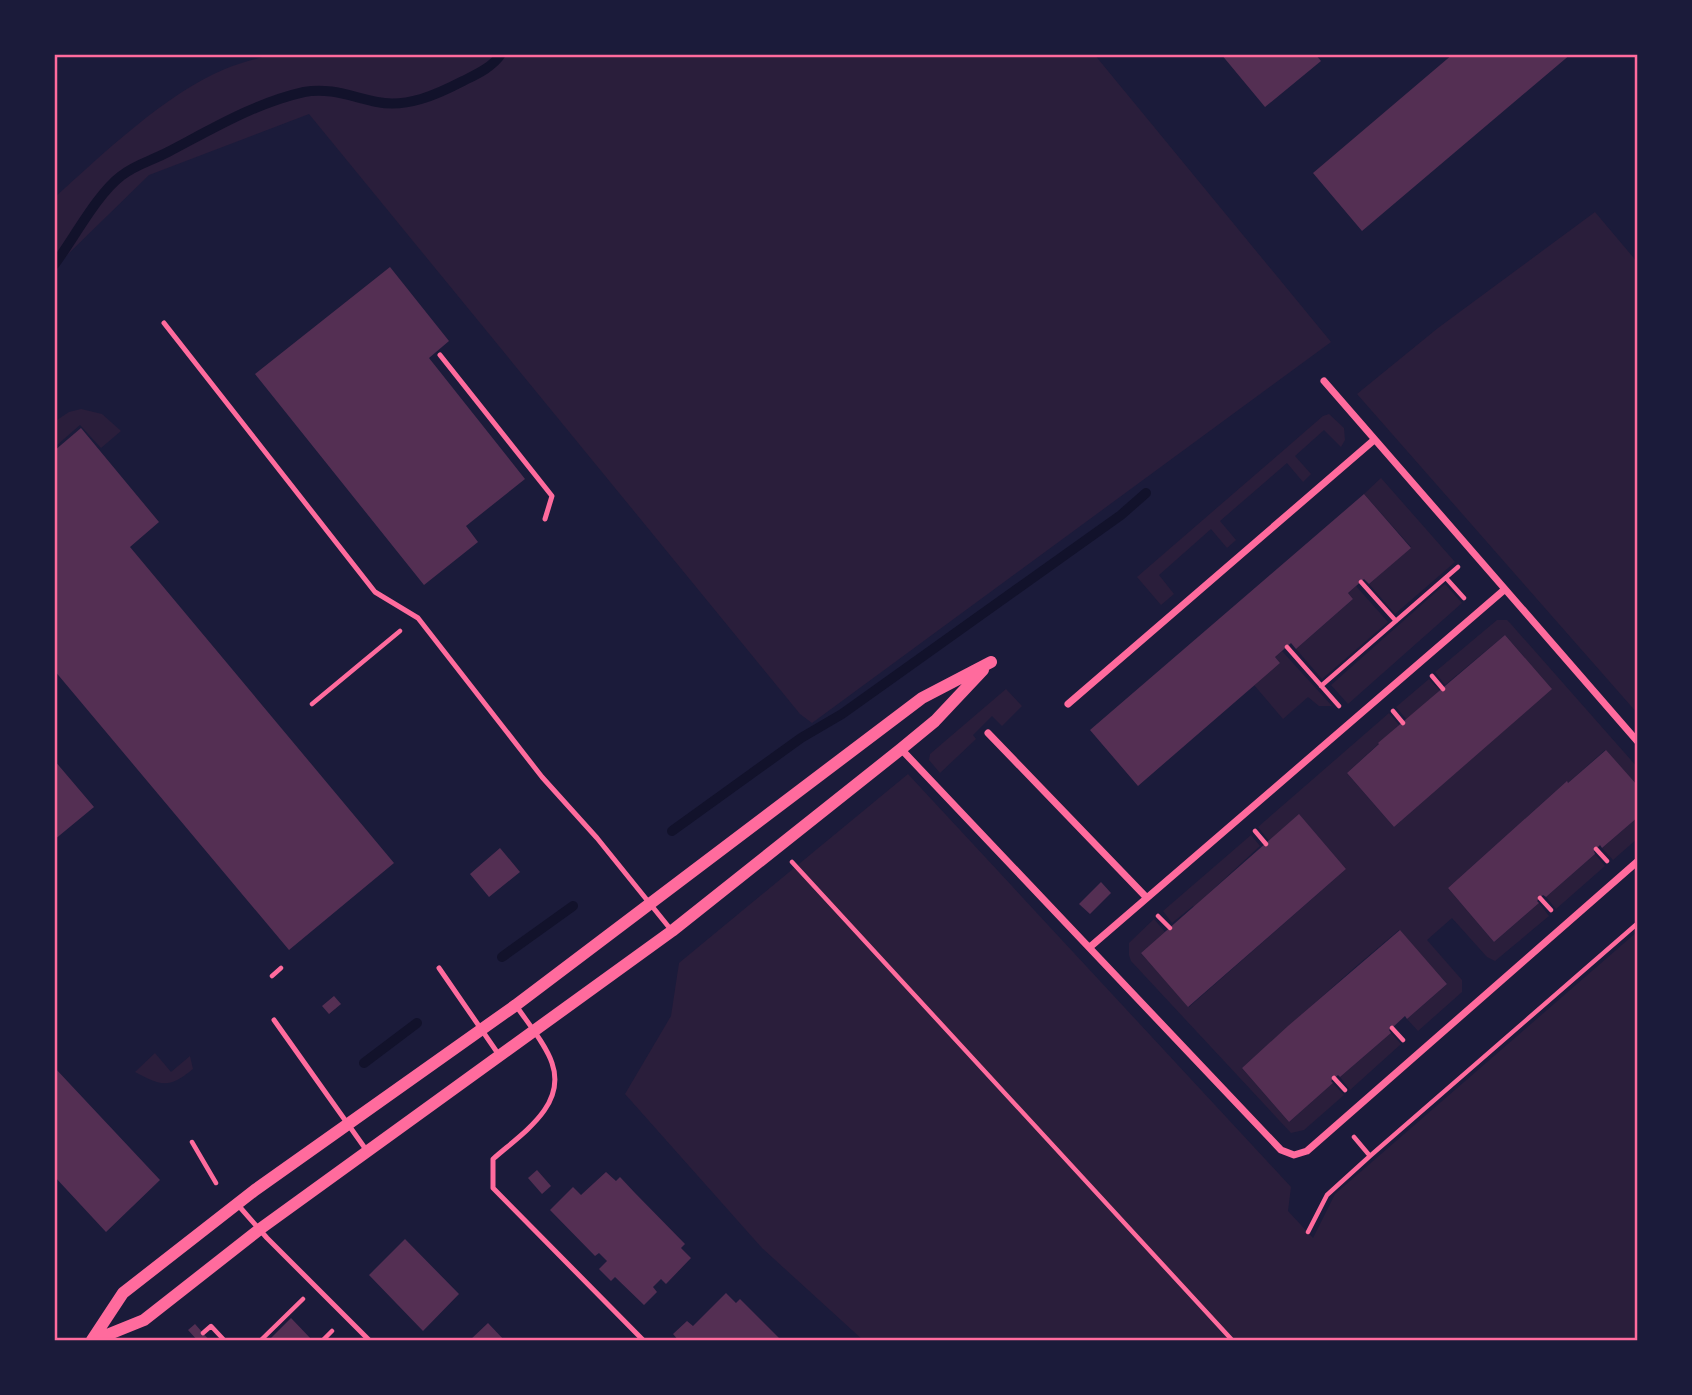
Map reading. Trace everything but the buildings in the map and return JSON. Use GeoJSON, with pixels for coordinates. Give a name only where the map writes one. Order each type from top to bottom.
{"type":"FeatureCollection","features":[{"type":"Feature","properties":{"kind":"street"},"geometry":{"type":"LineString","coordinates":[[1324,381],[1638,742]]}},
{"type":"Feature","properties":{"kind":"street"},"geometry":{"type":"LineString","coordinates":[[1068,704],[1374,440]]}},
{"type":"Feature","properties":{"kind":"street"},"geometry":{"type":"LineString","coordinates":[[1090,947],[1504,590]]}},
{"type":"Feature","properties":{"kind":"street"},"geometry":{"type":"LineString","coordinates":[[991,662],[935,721],[749,872],[260,1229],[144,1320],[92,1340],[123,1293],[237,1204],[516,1005],[922,698],[991,662]]}},
{"type":"Feature","properties":{"kind":"street"},"geometry":{"type":"LineString","coordinates":[[988,733],[1147,898]]}},
{"type":"Feature","properties":{"kind":"street"},"geometry":{"type":"LineString","coordinates":[[901,749],[1287,1154],[1307,1151],[1638,861]]}},
{"type":"Feature","properties":{"kind":"lane"},"geometry":{"type":"LineString","coordinates":[[164,323],[375,592],[418,618],[542,777],[651,902],[672,930]]}},
{"type":"Feature","properties":{"kind":"lane"},"geometry":{"type":"LineString","coordinates":[[440,355],[552,496],[545,519]]}},
{"type":"Feature","properties":{"kind":"lane"},"geometry":{"type":"LineString","coordinates":[[439,968],[499,1056]]}},
{"type":"Feature","properties":{"kind":"lane"},"geometry":{"type":"LineString","coordinates":[[516,1005],[552,1063],[555,1091],[542,1116],[494,1159],[493,1188],[644,1341]]}},
{"type":"Feature","properties":{"kind":"lane"},"geometry":{"type":"LineString","coordinates":[[274,1020],[367,1151]]}},
{"type":"Feature","properties":{"kind":"lane"},"geometry":{"type":"LineString","coordinates":[[237,1204],[370,1341]]}},
{"type":"Feature","properties":{"kind":"path"},"geometry":{"type":"LineString","coordinates":[[1321,686],[1463,563]]}},
{"type":"Feature","properties":{"kind":"path"},"geometry":{"type":"LineString","coordinates":[[1361,582],[1396,621]]}},
{"type":"Feature","properties":{"kind":"path"},"geometry":{"type":"LineString","coordinates":[[312,704],[398,632]]}},
{"type":"Feature","properties":{"kind":"path"},"geometry":{"type":"LineString","coordinates":[[1287,647],[1352,721]]}},
{"type":"Feature","properties":{"kind":"path"},"geometry":{"type":"LineString","coordinates":[[1429,672],[1443,689]]}},
{"type":"Feature","properties":{"kind":"path"},"geometry":{"type":"LineString","coordinates":[[1390,707],[1403,723]]}},
{"type":"Feature","properties":{"kind":"path"},"geometry":{"type":"LineString","coordinates":[[1252,827],[1266,844]]}},
{"type":"Feature","properties":{"kind":"path"},"geometry":{"type":"LineString","coordinates":[[1596,849],[1612,866]]}},
{"type":"Feature","properties":{"kind":"path"},"geometry":{"type":"LineString","coordinates":[[789,859],[1233,1341]]}},
{"type":"Feature","properties":{"kind":"path"},"geometry":{"type":"LineString","coordinates":[[1540,898],[1556,915]]}},
{"type":"Feature","properties":{"kind":"path"},"geometry":{"type":"LineString","coordinates":[[1155,912],[1170,928]]}},
{"type":"Feature","properties":{"kind":"path"},"geometry":{"type":"LineString","coordinates":[[1308,1233],[1327,1195],[1638,923]]}},
{"type":"Feature","properties":{"kind":"path"},"geometry":{"type":"LineString","coordinates":[[272,976],[281,968]]}},
{"type":"Feature","properties":{"kind":"path"},"geometry":{"type":"LineString","coordinates":[[1392,1028],[1408,1045]]}},
{"type":"Feature","properties":{"kind":"path"},"geometry":{"type":"LineString","coordinates":[[1334,1078],[1350,1095],[1331,1111],[1370,1156]]}},
{"type":"Feature","properties":{"kind":"path"},"geometry":{"type":"LineString","coordinates":[[192,1142],[216,1183]]}},
{"type":"Feature","properties":{"kind":"path"},"geometry":{"type":"LineString","coordinates":[[260,1341],[316,1287]]}},
{"type":"Feature","properties":{"kind":"path"},"geometry":{"type":"LineString","coordinates":[[203,1332],[211,1326],[225,1341]]}},
{"type":"Feature","properties":{"kind":"path"},"geometry":{"type":"LineString","coordinates":[[322,1341],[332,1331]]}},
{"type":"Feature","properties":{"kind":"shaded area"},"geometry":{"type":"Polygon","coordinates":[[[272,54],[1094,54],[1331,342],[812,723],[800,714],[309,114],[149,175],[66,256],[54,273],[54,198],[135,126],[180,93],[225,69],[272,54]]]}},
{"type":"Feature","properties":{"kind":"shaded area"},"geometry":{"type":"Polygon","coordinates":[[[1595,212],[1638,263],[1638,714],[1357,394],[1438,328],[1595,212]]]}},
{"type":"Feature","properties":{"kind":"shaded area"},"geometry":{"type":"Polygon","coordinates":[[[81,409],[102,414],[121,431],[101,448],[80,425],[57,445],[54,442],[54,422],[69,412],[81,409]]]}},
{"type":"Feature","properties":{"kind":"shaded area"},"geometry":{"type":"Polygon","coordinates":[[[1329,414],[1344,428],[1345,440],[1341,447],[1324,430],[1295,456],[1311,474],[1303,482],[1287,463],[1220,521],[1236,540],[1227,548],[1211,529],[1159,575],[1174,594],[1161,605],[1137,577],[1323,416],[1329,414]]]}},
{"type":"Feature","properties":{"kind":"shaded area"},"geometry":{"type":"Polygon","coordinates":[[[1381,478],[1455,562],[1395,614],[1369,584],[1411,547],[1364,494],[1381,478]]]}},
{"type":"Feature","properties":{"kind":"shaded area"},"geometry":{"type":"Polygon","coordinates":[[[1445,584],[1462,603],[1348,704],[1331,685],[1445,584]]]}},
{"type":"Feature","properties":{"kind":"shaded area"},"geometry":{"type":"Polygon","coordinates":[[[1356,586],[1388,622],[1322,679],[1296,649],[1353,599],[1348,593],[1356,586]]]}},
{"type":"Feature","properties":{"kind":"shaded area"},"geometry":{"type":"Polygon","coordinates":[[[1497,620],[1507,620],[1510,623],[1638,768],[1638,786],[1605,750],[1448,888],[1494,942],[1539,903],[1549,916],[1495,961],[1487,957],[1452,918],[1427,940],[1462,980],[1462,992],[1418,1031],[1407,1019],[1447,984],[1399,930],[1242,1068],[1289,1122],[1333,1083],[1344,1095],[1304,1130],[1291,1133],[1131,961],[1129,943],[1154,919],[1165,932],[1141,953],[1189,1007],[1346,869],[1299,815],[1269,841],[1258,827],[1389,713],[1399,725],[1347,773],[1394,827],[1551,688],[1505,635],[1445,685],[1435,672],[1497,620]]]}},
{"type":"Feature","properties":{"kind":"shaded area"},"geometry":{"type":"Polygon","coordinates":[[[1282,651],[1332,706],[1319,706],[1308,697],[1283,719],[1254,685],[1280,663],[1275,657],[1282,651]]]}},
{"type":"Feature","properties":{"kind":"shaded area"},"geometry":{"type":"Polygon","coordinates":[[[1429,679],[1440,691],[1407,720],[1396,707],[1429,679]]]}},
{"type":"Feature","properties":{"kind":"shaded area"},"geometry":{"type":"Polygon","coordinates":[[[1006,689],[1022,706],[1002,726],[992,716],[973,735],[976,739],[940,773],[929,760],[930,754],[1006,689]]]}},
{"type":"Feature","properties":{"kind":"shaded area"},"geometry":{"type":"Polygon","coordinates":[[[908,774],[1291,1187],[1288,1211],[1313,1238],[1335,1194],[1638,931],[1638,1341],[864,1341],[762,1248],[625,1094],[671,1016],[679,963],[908,774]]]}},
{"type":"Feature","properties":{"kind":"shaded area"},"geometry":{"type":"Polygon","coordinates":[[[1638,817],[1638,838],[1613,860],[1602,848],[1638,817]]]}},
{"type":"Feature","properties":{"kind":"shaded area"},"geometry":{"type":"Polygon","coordinates":[[[1251,835],[1260,846],[1194,907],[1172,923],[1163,911],[1251,835]]]}},
{"type":"Feature","properties":{"kind":"shaded area"},"geometry":{"type":"Polygon","coordinates":[[[1595,854],[1605,866],[1556,909],[1546,897],[1595,854]]]}},
{"type":"Feature","properties":{"kind":"shaded area"},"geometry":{"type":"Polygon","coordinates":[[[1391,1033],[1401,1044],[1350,1090],[1340,1077],[1391,1033]]]}},
{"type":"Feature","properties":{"kind":"shaded area"},"geometry":{"type":"Polygon","coordinates":[[[155,1053],[171,1072],[190,1056],[193,1069],[177,1080],[165,1083],[135,1072],[155,1053]]]}},
{"type":"Feature","properties":{"kind":"waterway"},"geometry":{"type":"LineString","coordinates":[[54,265],[94,205],[121,176],[234,118],[268,103],[314,91],[332,92],[377,102],[410,102],[473,76],[489,67],[501,54]]}},
{"type":"Feature","properties":{"kind":"waterway"},"geometry":{"type":"LineString","coordinates":[[672,831],[801,738],[842,714],[1121,515],[1146,493]]}},
{"type":"Feature","properties":{"kind":"waterway"},"geometry":{"type":"LineString","coordinates":[[502,957],[573,906]]}},
{"type":"Feature","properties":{"kind":"waterway"},"geometry":{"type":"LineString","coordinates":[[364,1063],[417,1023]]}}]}
